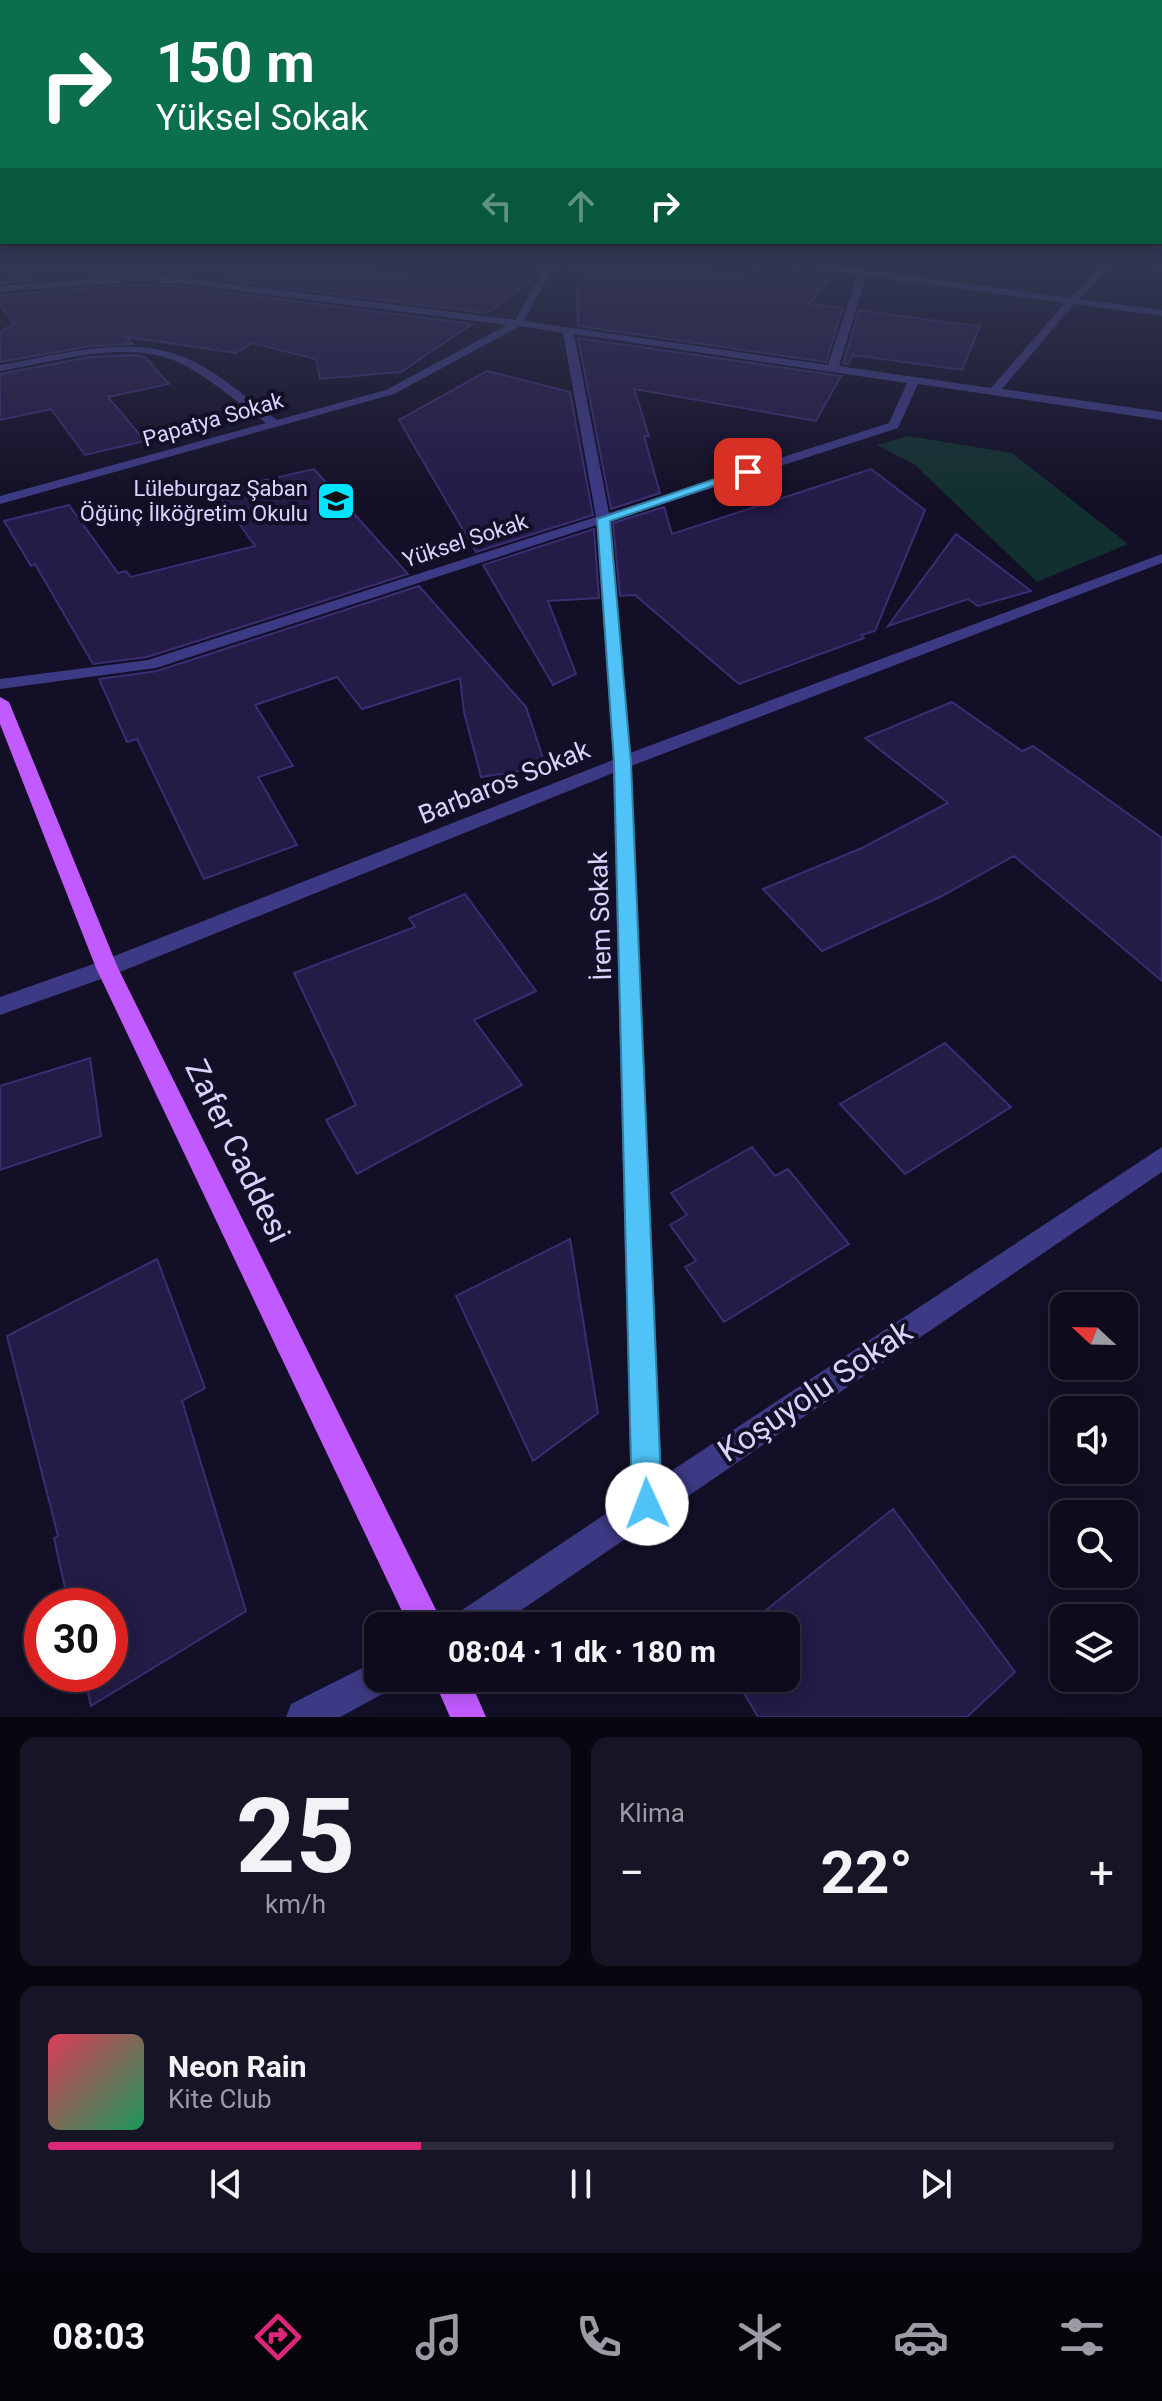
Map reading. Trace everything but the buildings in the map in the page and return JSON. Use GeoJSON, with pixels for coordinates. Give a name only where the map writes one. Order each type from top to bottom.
{"type":"FeatureCollection","features":[{"type":"Feature","properties":{"kind":"main road","name":"Zafer Caddesi"},"geometry":{"type":"LineString","coordinates":[[0,702],[107,968],[420,1612]]}},
{"type":"Feature","properties":{"kind":"main road"},"geometry":{"type":"LineString","coordinates":[[457,1692],[468,1717]]}},
{"type":"Feature","properties":{"kind":"street","name":"Papatya Sokak"},"geometry":{"type":"LineString","coordinates":[[0,500],[390,392],[484,341]]}},
{"type":"Feature","properties":{"kind":"street","name":"İrem Sokak"},"geometry":{"type":"LineString","coordinates":[[570,341],[603,519],[622,763],[647,1504]]}},
{"type":"Feature","properties":{"kind":"street"},"geometry":{"type":"LineString","coordinates":[[641,341],[1162,416]]}},
{"type":"Feature","properties":{"kind":"street"},"geometry":{"type":"LineString","coordinates":[[832,370],[841,341]]}},
{"type":"Feature","properties":{"kind":"street"},"geometry":{"type":"LineString","coordinates":[[993,393],[1037,341]]}},
{"type":"Feature","properties":{"kind":"street"},"geometry":{"type":"LineString","coordinates":[[0,368],[115,352],[162,354],[182,360],[274,423]]}},
{"type":"Feature","properties":{"kind":"street","name":"Yüksel Sokak"},"geometry":{"type":"LineString","coordinates":[[0,684],[150,665],[894,425],[913,382]]}},
{"type":"Feature","properties":{"kind":"street","name":"Barbaros Sokak"},"geometry":{"type":"LineString","coordinates":[[0,1006],[107,968],[622,763],[1162,558]]}},
{"type":"Feature","properties":{"kind":"street","name":"Koşuyolu Sokak"},"geometry":{"type":"LineString","coordinates":[[489,1612],[1162,1158]]}},
{"type":"Feature","properties":{"kind":"street"},"geometry":{"type":"LineString","coordinates":[[304,1717],[364,1685]]}},
{"type":"Feature","properties":{"kind":"green space"},"geometry":{"type":"Polygon","coordinates":[[[908,436],[1012,453],[1128,544],[1037,582],[914,464],[877,445],[908,436]]]}},
{"type":"Feature","properties":{"kind":"place","name":"Lüleburgaz Şaban Öğünç İlköğretim Okulu"},"geometry":{"type":"Point","coordinates":[336,501]}},
{"type":"Feature","properties":{"kind":"route"},"geometry":{"type":"LineString","coordinates":[[647,1504],[622,763],[603,519],[748,472]]}}]}
